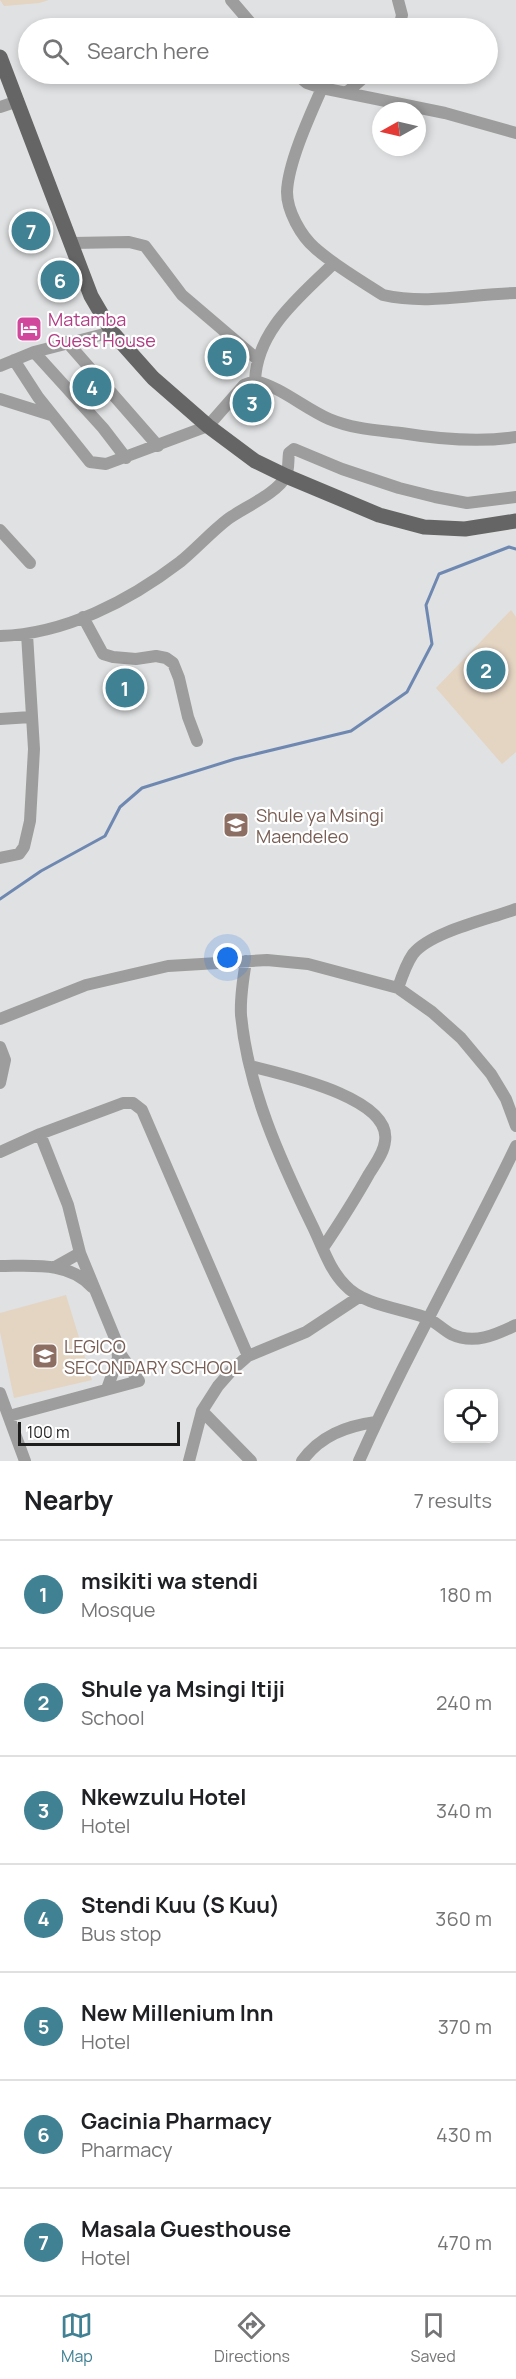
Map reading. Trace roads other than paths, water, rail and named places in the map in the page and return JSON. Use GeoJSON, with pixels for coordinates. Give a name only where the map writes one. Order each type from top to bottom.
{"type":"FeatureCollection","features":[{"type":"Feature","properties":{"kind":"main road"},"geometry":{"type":"LineString","coordinates":[[0,57],[91,296],[112,332],[153,378],[208,426],[255,461],[380,515],[424,527],[465,529],[516,521]]}},
{"type":"Feature","properties":{"kind":"street"},"geometry":{"type":"LineString","coordinates":[[231,0],[246,18]]}},
{"type":"Feature","properties":{"kind":"street"},"geometry":{"type":"LineString","coordinates":[[398,0],[401,18]]}},
{"type":"Feature","properties":{"kind":"street"},"geometry":{"type":"LineString","coordinates":[[310,84],[446,113],[516,133]]}},
{"type":"Feature","properties":{"kind":"street"},"geometry":{"type":"LineString","coordinates":[[346,93],[356,84]]}},
{"type":"Feature","properties":{"kind":"street"},"geometry":{"type":"LineString","coordinates":[[322,88],[300,144],[287,193],[291,210],[302,233],[314,248],[383,295],[396,298],[443,299],[516,292]]}},
{"type":"Feature","properties":{"kind":"street"},"geometry":{"type":"LineString","coordinates":[[0,107],[18,102]]}},
{"type":"Feature","properties":{"kind":"street"},"geometry":{"type":"LineString","coordinates":[[72,243],[129,242],[145,246],[182,295],[257,359]]}},
{"type":"Feature","properties":{"kind":"street"},"geometry":{"type":"LineString","coordinates":[[255,381],[257,359],[275,322],[334,263]]}},
{"type":"Feature","properties":{"kind":"street"},"geometry":{"type":"LineString","coordinates":[[0,366],[34,352],[112,332]]}},
{"type":"Feature","properties":{"kind":"street"},"geometry":{"type":"LineString","coordinates":[[67,342],[158,446]]}},
{"type":"Feature","properties":{"kind":"street"},"geometry":{"type":"LineString","coordinates":[[34,352],[103,428],[126,458]]}},
{"type":"Feature","properties":{"kind":"street"},"geometry":{"type":"LineString","coordinates":[[14,360],[51,415],[90,462],[106,464],[126,458],[208,426],[244,385],[255,381],[274,388],[326,417],[355,428],[450,439],[490,440],[516,437]]}},
{"type":"Feature","properties":{"kind":"street"},"geometry":{"type":"LineString","coordinates":[[0,399],[51,415]]}},
{"type":"Feature","properties":{"kind":"street"},"geometry":{"type":"LineString","coordinates":[[0,636],[27,634],[83,617],[120,600],[157,578],[181,561],[227,519],[264,496],[286,476],[289,453],[294,449],[319,461],[399,488],[435,497],[467,503],[516,497]]}},
{"type":"Feature","properties":{"kind":"street"},"geometry":{"type":"LineString","coordinates":[[0,530],[30,563]]}},
{"type":"Feature","properties":{"kind":"street"},"geometry":{"type":"LineString","coordinates":[[83,617],[103,654],[136,659],[156,656],[173,663],[197,741]]}},
{"type":"Feature","properties":{"kind":"street"},"geometry":{"type":"LineString","coordinates":[[0,858],[19,854],[27,836],[34,749],[27,634]]}},
{"type":"Feature","properties":{"kind":"street"},"geometry":{"type":"LineString","coordinates":[[0,719],[31,717]]}},
{"type":"Feature","properties":{"kind":"street"},"geometry":{"type":"LineString","coordinates":[[398,988],[404,969],[413,953],[424,943],[516,909]]}},
{"type":"Feature","properties":{"kind":"street"},"geometry":{"type":"LineString","coordinates":[[246,961],[241,1013],[250,1066],[258,1096],[279,1155],[323,1248],[345,1285],[359,1297],[427,1318],[453,1335],[465,1338],[496,1335],[516,1325]]}},
{"type":"Feature","properties":{"kind":"street"},"geometry":{"type":"LineString","coordinates":[[0,1019],[86,985],[168,966],[246,961],[308,963],[398,988],[432,1011],[478,1055],[506,1100],[516,1126]]}},
{"type":"Feature","properties":{"kind":"street"},"geometry":{"type":"LineString","coordinates":[[0,1047],[5,1060],[0,1083]]}},
{"type":"Feature","properties":{"kind":"street"},"geometry":{"type":"LineString","coordinates":[[250,1066],[330,1089],[373,1114],[384,1128],[386,1141],[381,1154],[323,1248]]}},
{"type":"Feature","properties":{"kind":"street"},"geometry":{"type":"LineString","coordinates":[[0,1152],[40,1134],[123,1103],[133,1103],[142,1110],[248,1356]]}},
{"type":"Feature","properties":{"kind":"street"},"geometry":{"type":"LineString","coordinates":[[9,1416],[139,1381],[119,1352],[80,1253],[68,1205],[40,1134]]}},
{"type":"Feature","properties":{"kind":"street"},"geometry":{"type":"LineString","coordinates":[[359,1461],[427,1318],[516,1146]]}},
{"type":"Feature","properties":{"kind":"street"},"geometry":{"type":"LineString","coordinates":[[55,1267],[80,1253]]}},
{"type":"Feature","properties":{"kind":"street"},"geometry":{"type":"LineString","coordinates":[[0,1266],[55,1267],[80,1276],[98,1295]]}},
{"type":"Feature","properties":{"kind":"street"},"geometry":{"type":"LineString","coordinates":[[189,1461],[202,1411],[218,1386],[248,1356],[306,1332],[359,1297]]}},
{"type":"Feature","properties":{"kind":"street"},"geometry":{"type":"LineString","coordinates":[[107,1389],[119,1352]]}},
{"type":"Feature","properties":{"kind":"street"},"geometry":{"type":"LineString","coordinates":[[0,1393],[25,1461]]}},
{"type":"Feature","properties":{"kind":"street"},"geometry":{"type":"LineString","coordinates":[[202,1411],[251,1461]]}},
{"type":"Feature","properties":{"kind":"street"},"geometry":{"type":"LineString","coordinates":[[302,1461],[318,1444],[343,1429],[376,1422]]}},
{"type":"Feature","properties":{"kind":"waterway"},"geometry":{"type":"LineString","coordinates":[[0,899],[41,871],[105,836],[120,807],[142,788],[235,759],[351,731],[407,692],[432,644],[426,605],[439,574],[509,547],[516,549]]}},
{"type":"Feature","properties":{"kind":"place","name":"Masala Guesthouse"},"geometry":{"type":"Point","coordinates":[31,231]}},
{"type":"Feature","properties":{"kind":"place","name":"Gacinia Pharmacy"},"geometry":{"type":"Point","coordinates":[60,280]}},
{"type":"Feature","properties":{"kind":"place","name":"Matamba Guest House"},"geometry":{"type":"Point","coordinates":[29,329]}},
{"type":"Feature","properties":{"kind":"place","name":"New Millenium Inn"},"geometry":{"type":"Point","coordinates":[227,357]}},
{"type":"Feature","properties":{"kind":"place","name":"Stendi Kuu (S Kuu)"},"geometry":{"type":"Point","coordinates":[92,387]}},
{"type":"Feature","properties":{"kind":"place","name":"Nkewzulu Hotel"},"geometry":{"type":"Point","coordinates":[252,403]}},
{"type":"Feature","properties":{"kind":"place","name":"Shule ya Msingi Itiji"},"geometry":{"type":"Point","coordinates":[486,670]}},
{"type":"Feature","properties":{"kind":"place","name":"msikiti wa stendi"},"geometry":{"type":"Point","coordinates":[125,688]}},
{"type":"Feature","properties":{"kind":"place","name":"Shule ya Msingi Maendeleo"},"geometry":{"type":"Point","coordinates":[236,825]}},
{"type":"Feature","properties":{"kind":"place","name":"LEGICO SECONDARY SCHOOL"},"geometry":{"type":"Point","coordinates":[45,1356]}}]}
